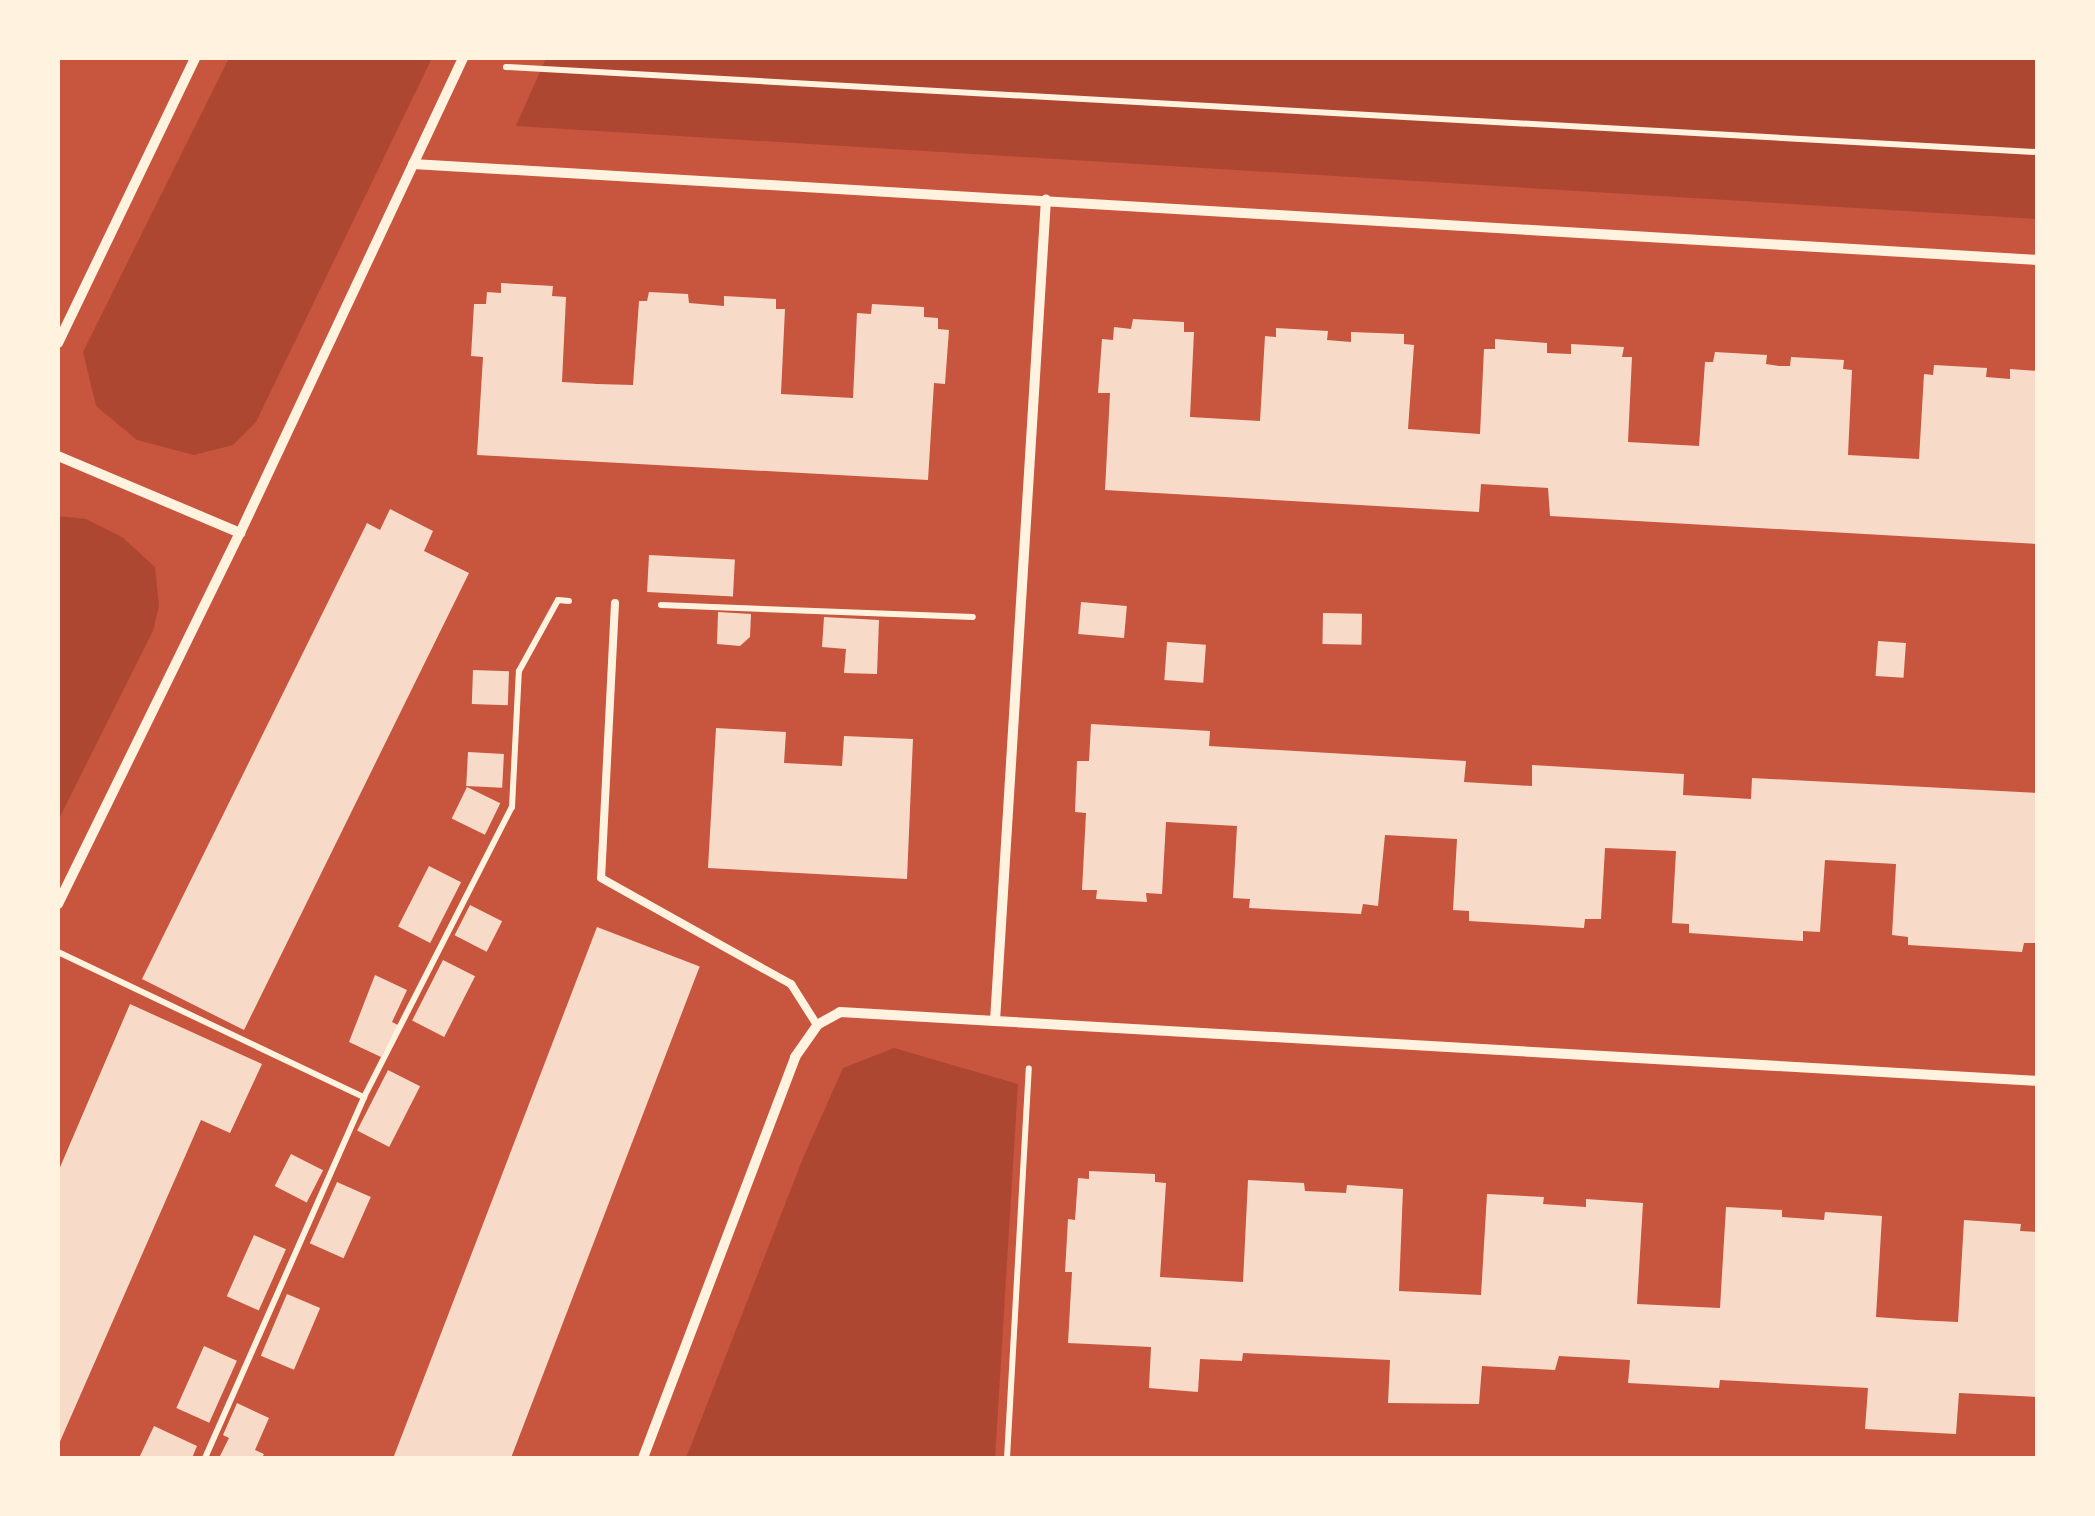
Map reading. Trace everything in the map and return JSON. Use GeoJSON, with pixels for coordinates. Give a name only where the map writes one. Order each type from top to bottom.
{"type":"FeatureCollection","features":[{"type":"Feature","properties":{"kind":"street"},"geometry":{"type":"LineString","coordinates":[[58,343],[195,58]]}},
{"type":"Feature","properties":{"kind":"street"},"geometry":{"type":"LineString","coordinates":[[58,904],[240,533],[462,61]]}},
{"type":"Feature","properties":{"kind":"street"},"geometry":{"type":"LineString","coordinates":[[413,164],[2038,260]]}},
{"type":"Feature","properties":{"kind":"street"},"geometry":{"type":"LineString","coordinates":[[995,1021],[1046,200]]}},
{"type":"Feature","properties":{"kind":"street"},"geometry":{"type":"LineString","coordinates":[[58,456],[240,533]]}},
{"type":"Feature","properties":{"kind":"street"},"geometry":{"type":"LineString","coordinates":[[643,1458],[795,1057],[817,1026],[840,1012],[2038,1081]]}},
{"type":"Feature","properties":{"kind":"lane"},"geometry":{"type":"LineString","coordinates":[[615,603],[602,878],[792,984],[817,1026]]}},
{"type":"Feature","properties":{"kind":"path"},"geometry":{"type":"LineString","coordinates":[[462,61],[2038,152]]}},
{"type":"Feature","properties":{"kind":"path"},"geometry":{"type":"LineString","coordinates":[[204,1458],[364,1097],[512,808],[519,671],[558,600],[1020,619]]}},
{"type":"Feature","properties":{"kind":"path"},"geometry":{"type":"LineString","coordinates":[[58,952],[364,1097]]}},
{"type":"Feature","properties":{"kind":"path"},"geometry":{"type":"LineString","coordinates":[[1007,1458],[1032,1023]]}},
{"type":"Feature","properties":{"kind":"shaded area"},"geometry":{"type":"Polygon","coordinates":[[[229,58],[432,58],[256,422],[233,445],[194,455],[137,440],[96,406],[83,352],[229,58]]]}},
{"type":"Feature","properties":{"kind":"shaded area"},"geometry":{"type":"Polygon","coordinates":[[[546,58],[2037,58],[2037,219],[516,126],[546,58]]]}},
{"type":"Feature","properties":{"kind":"shaded area"},"geometry":{"type":"Polygon","coordinates":[[[58,516],[86,519],[122,537],[155,567],[159,606],[153,631],[58,821],[58,516]]]}},
{"type":"Feature","properties":{"kind":"shaded area"},"geometry":{"type":"Polygon","coordinates":[[[894,1048],[1018,1084],[995,1458],[686,1458],[803,1158],[843,1068],[894,1048]]]}},
{"type":"Feature","properties":{"kind":"building"},"geometry":{"type":"Polygon","coordinates":[[[501,283],[553,286],[552,296],[566,297],[562,382],[597,384],[633,385],[639,301],[647,301],[649,292],[688,294],[689,303],[724,306],[724,296],[776,299],[776,309],[785,309],[781,394],[853,398],[857,313],[871,314],[872,304],[924,307],[924,317],[938,318],[938,329],[949,330],[945,384],[934,383],[928,480],[477,455],[483,357],[471,356],[474,304],[486,304],[487,292],[501,293],[501,283]]]}},
{"type":"Feature","properties":{"kind":"building"},"geometry":{"type":"Polygon","coordinates":[[[1133,319],[1184,322],[1184,332],[1194,332],[1190,417],[1260,421],[1265,336],[1276,337],[1276,328],[1328,331],[1327,340],[1351,342],[1351,332],[1404,334],[1404,344],[1414,345],[1408,429],[1480,434],[1484,349],[1495,349],[1495,339],[1547,343],[1547,353],[1571,354],[1571,344],[1624,347],[1622,357],[1632,357],[1628,442],[1699,446],[1705,362],[1713,362],[1715,352],[1767,355],[1766,364],[1779,366],[1790,366],[1791,357],[1844,360],[1843,369],[1852,370],[1848,455],[1919,459],[1924,374],[1933,375],[1934,365],[1987,368],[1986,377],[2010,379],[2010,369],[2038,371],[2038,544],[1550,516],[1548,488],[1481,484],[1479,512],[1105,490],[1110,393],[1098,393],[1102,339],[1113,340],[1114,327],[1131,329],[1133,319]]]}},
{"type":"Feature","properties":{"kind":"building"},"geometry":{"type":"Polygon","coordinates":[[[390,509],[433,531],[424,551],[469,573],[244,1030],[142,979],[367,523],[380,530],[390,509]]]}},
{"type":"Feature","properties":{"kind":"building"},"geometry":{"type":"Polygon","coordinates":[[[649,555],[735,560],[733,596],[647,592],[649,555]]]}},
{"type":"Feature","properties":{"kind":"building"},"geometry":{"type":"Polygon","coordinates":[[[1081,602],[1127,606],[1124,638],[1078,634],[1081,602]]]}},
{"type":"Feature","properties":{"kind":"building"},"geometry":{"type":"Polygon","coordinates":[[[718,612],[751,614],[750,637],[740,646],[717,644],[718,612]]]}},
{"type":"Feature","properties":{"kind":"building"},"geometry":{"type":"Polygon","coordinates":[[[1323,613],[1362,614],[1361,645],[1322,644],[1323,613]]]}},
{"type":"Feature","properties":{"kind":"building"},"geometry":{"type":"Polygon","coordinates":[[[824,617],[879,620],[877,674],[844,673],[846,649],[822,647],[824,617]]]}},
{"type":"Feature","properties":{"kind":"building"},"geometry":{"type":"Polygon","coordinates":[[[1878,641],[1906,643],[1903,678],[1876,676],[1878,641]]]}},
{"type":"Feature","properties":{"kind":"building"},"geometry":{"type":"Polygon","coordinates":[[[1167,642],[1206,645],[1203,683],[1164,680],[1167,642]]]}},
{"type":"Feature","properties":{"kind":"building"},"geometry":{"type":"Polygon","coordinates":[[[473,670],[509,671],[508,705],[472,704],[473,670]]]}},
{"type":"Feature","properties":{"kind":"building"},"geometry":{"type":"Polygon","coordinates":[[[1091,724],[1210,731],[1209,746],[1466,761],[1464,782],[1532,786],[1532,765],[1684,774],[1683,795],[1751,799],[1752,778],[2038,793],[2038,943],[2024,943],[2022,952],[1908,945],[1908,937],[1892,935],[1896,864],[1825,860],[1820,932],[1803,931],[1803,941],[1689,933],[1689,924],[1672,923],[1676,851],[1605,848],[1601,919],[1585,919],[1584,928],[1469,921],[1469,911],[1453,910],[1457,839],[1385,835],[1378,906],[1363,904],[1361,914],[1249,908],[1250,899],[1233,898],[1237,826],[1166,822],[1162,894],[1146,893],[1147,902],[1096,899],[1097,890],[1082,890],[1086,813],[1075,812],[1077,761],[1089,761],[1091,724]]]}},
{"type":"Feature","properties":{"kind":"building"},"geometry":{"type":"Polygon","coordinates":[[[716,728],[786,732],[784,763],[842,766],[844,736],[913,739],[907,879],[708,868],[716,728]]]}},
{"type":"Feature","properties":{"kind":"building"},"geometry":{"type":"Polygon","coordinates":[[[468,752],[504,754],[502,788],[466,786],[468,752]]]}},
{"type":"Feature","properties":{"kind":"building"},"geometry":{"type":"Polygon","coordinates":[[[467,787],[500,803],[485,835],[452,818],[467,787]]]}},
{"type":"Feature","properties":{"kind":"building"},"geometry":{"type":"Polygon","coordinates":[[[429,866],[461,882],[430,943],[398,927],[429,866]]]}},
{"type":"Feature","properties":{"kind":"building"},"geometry":{"type":"Polygon","coordinates":[[[470,905],[502,921],[487,952],[455,935],[470,905]]]}},
{"type":"Feature","properties":{"kind":"building"},"geometry":{"type":"Polygon","coordinates":[[[597,927],[700,966],[511,1458],[393,1458],[597,927]]]}},
{"type":"Feature","properties":{"kind":"building"},"geometry":{"type":"Polygon","coordinates":[[[443,960],[475,976],[444,1037],[412,1021],[443,960]]]}},
{"type":"Feature","properties":{"kind":"building"},"geometry":{"type":"Polygon","coordinates":[[[375,975],[407,990],[392,1022],[398,1025],[381,1057],[349,1042],[375,975]]]}},
{"type":"Feature","properties":{"kind":"building"},"geometry":{"type":"Polygon","coordinates":[[[130,1004],[262,1064],[230,1133],[201,1120],[58,1446],[58,1172],[130,1004]]]}},
{"type":"Feature","properties":{"kind":"building"},"geometry":{"type":"Polygon","coordinates":[[[388,1070],[420,1086],[389,1147],[357,1131],[388,1070]]]}},
{"type":"Feature","properties":{"kind":"building"},"geometry":{"type":"Polygon","coordinates":[[[291,1154],[323,1170],[307,1202],[275,1186],[291,1154]]]}},
{"type":"Feature","properties":{"kind":"building"},"geometry":{"type":"Polygon","coordinates":[[[1089,1171],[1155,1174],[1155,1182],[1166,1183],[1160,1277],[1243,1282],[1248,1180],[1304,1183],[1305,1191],[1346,1193],[1347,1185],[1403,1189],[1399,1291],[1481,1295],[1487,1194],[1544,1197],[1543,1204],[1586,1207],[1586,1199],[1643,1203],[1637,1304],[1720,1308],[1726,1207],[1782,1210],[1782,1217],[1824,1220],[1825,1212],[1882,1216],[1876,1317],[1958,1322],[1964,1220],[2021,1224],[2020,1231],[2038,1232],[2038,1397],[1959,1393],[1956,1434],[1865,1429],[1868,1388],[1720,1380],[1719,1388],[1628,1383],[1630,1360],[1559,1356],[1555,1370],[1482,1366],[1479,1404],[1388,1403],[1390,1360],[1243,1353],[1242,1361],[1200,1359],[1198,1392],[1149,1388],[1151,1347],[1068,1343],[1072,1272],[1065,1272],[1068,1219],[1075,1220],[1078,1178],[1089,1179],[1089,1171]]]}},
{"type":"Feature","properties":{"kind":"building"},"geometry":{"type":"Polygon","coordinates":[[[337,1182],[371,1197],[344,1258],[310,1243],[337,1182]]]}},
{"type":"Feature","properties":{"kind":"building"},"geometry":{"type":"Polygon","coordinates":[[[254,1235],[286,1249],[259,1310],[227,1296],[254,1235]]]}},
{"type":"Feature","properties":{"kind":"building"},"geometry":{"type":"Polygon","coordinates":[[[287,1294],[320,1308],[294,1370],[261,1356],[287,1294]]]}},
{"type":"Feature","properties":{"kind":"building"},"geometry":{"type":"Polygon","coordinates":[[[204,1346],[237,1361],[209,1423],[176,1408],[204,1346]]]}},
{"type":"Feature","properties":{"kind":"building"},"geometry":{"type":"Polygon","coordinates":[[[237,1403],[269,1418],[255,1450],[264,1454],[262,1458],[219,1458],[229,1438],[223,1435],[237,1403]]]}},
{"type":"Feature","properties":{"kind":"building"},"geometry":{"type":"Polygon","coordinates":[[[154,1426],[197,1446],[192,1458],[139,1458],[154,1426]]]}}]}
